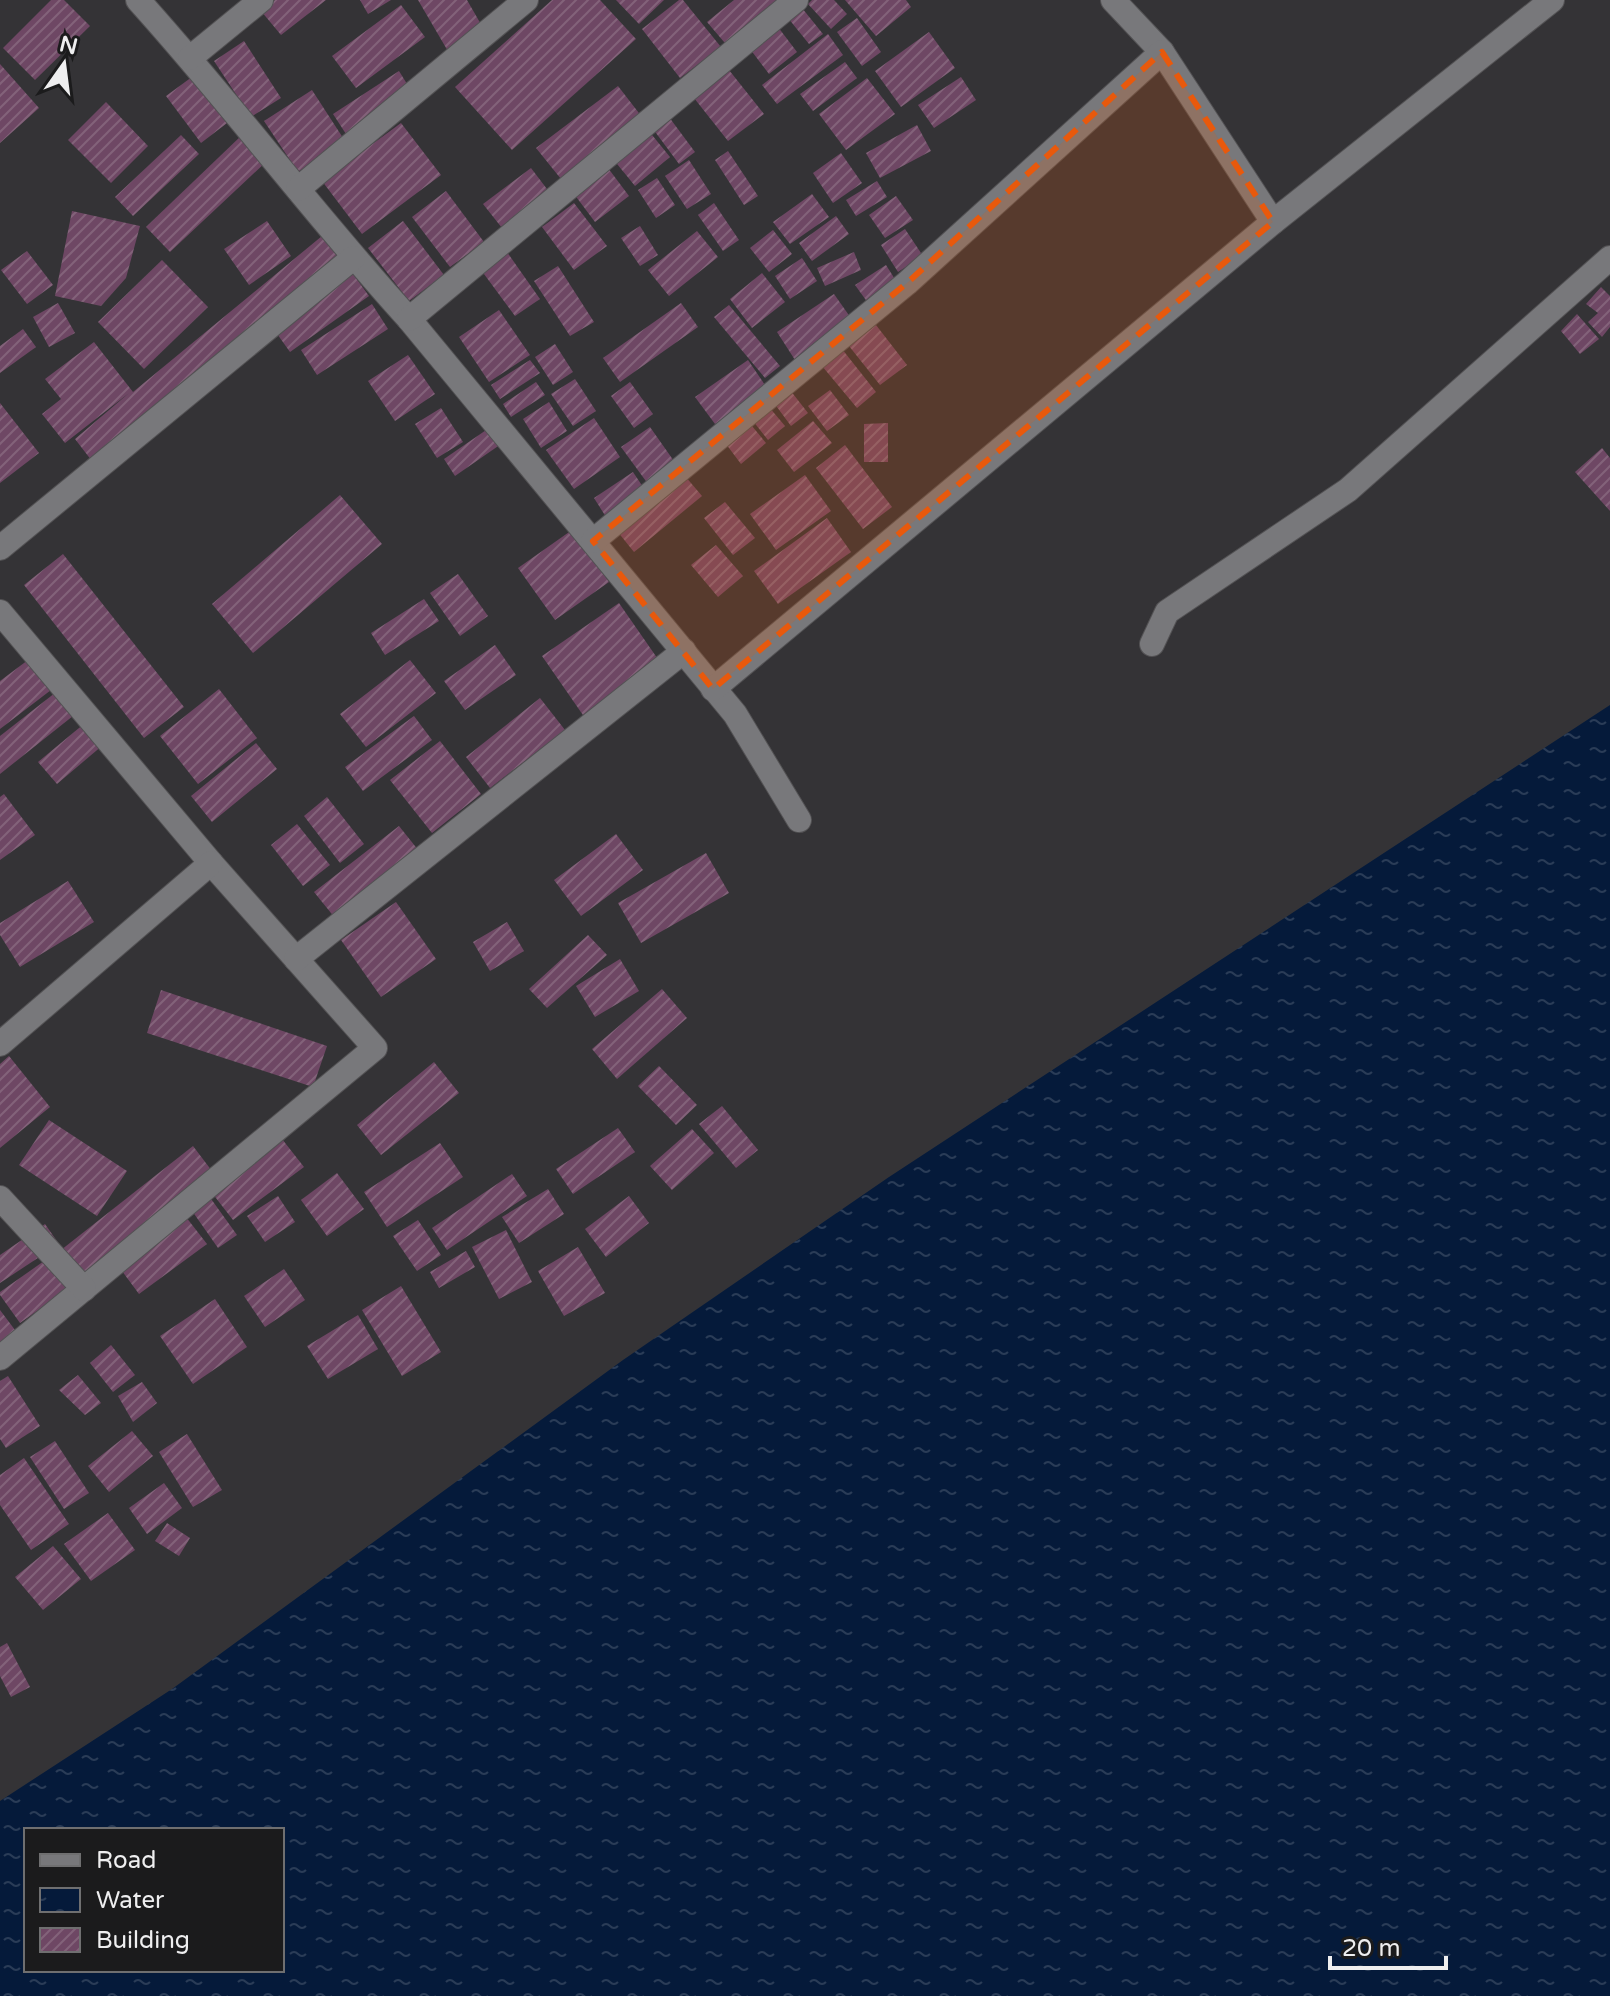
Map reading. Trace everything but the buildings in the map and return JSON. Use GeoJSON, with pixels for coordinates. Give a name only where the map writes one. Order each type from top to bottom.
{"type":"FeatureCollection","features":[{"type":"Feature","properties":{"kind":"street"},"geometry":{"type":"LineString","coordinates":[[138,0],[190,58],[353,258],[409,319],[735,714],[799,820]]}},
{"type":"Feature","properties":{"kind":"street"},"geometry":{"type":"LineString","coordinates":[[190,58],[261,0]]}},
{"type":"Feature","properties":{"kind":"street"},"geometry":{"type":"LineString","coordinates":[[298,189],[526,0]]}},
{"type":"Feature","properties":{"kind":"street"},"geometry":{"type":"LineString","coordinates":[[409,319],[796,0]]}},
{"type":"Feature","properties":{"kind":"street"},"geometry":{"type":"LineString","coordinates":[[1113,0],[1162,52],[1273,222]]}},
{"type":"Feature","properties":{"kind":"street"},"geometry":{"type":"LineString","coordinates":[[713,689],[1273,222],[1552,0]]}},
{"type":"Feature","properties":{"kind":"street"},"geometry":{"type":"LineString","coordinates":[[593,541],[907,283],[1162,52]]}},
{"type":"Feature","properties":{"kind":"street"},"geometry":{"type":"LineString","coordinates":[[0,548],[353,258]]}},
{"type":"Feature","properties":{"kind":"street"},"geometry":{"type":"LineString","coordinates":[[1152,644],[1167,612],[1348,490],[1610,258]]}},
{"type":"Feature","properties":{"kind":"street"},"geometry":{"type":"LineString","coordinates":[[0,612],[211,863],[375,1048],[0,1358]]}},
{"type":"Feature","properties":{"kind":"street"},"geometry":{"type":"LineString","coordinates":[[296,959],[684,651]]}},
{"type":"Feature","properties":{"kind":"street"},"geometry":{"type":"LineString","coordinates":[[0,1044],[211,863]]}},
{"type":"Feature","properties":{"kind":"street"},"geometry":{"type":"LineString","coordinates":[[0,1198],[84,1289]]}},
{"type":"Feature","properties":{"kind":"highlighted area"},"geometry":{"type":"Polygon","coordinates":[[[1162,52],[1273,222],[713,689],[593,541],[907,283],[1162,52]]]}},
{"type":"Feature","properties":{"kind":"water"},"geometry":{"type":"Polygon","coordinates":[[[1610,705],[1610,1996],[0,1996],[0,1801],[172,1689],[623,1360],[889,1177],[1610,705]]]}}]}
